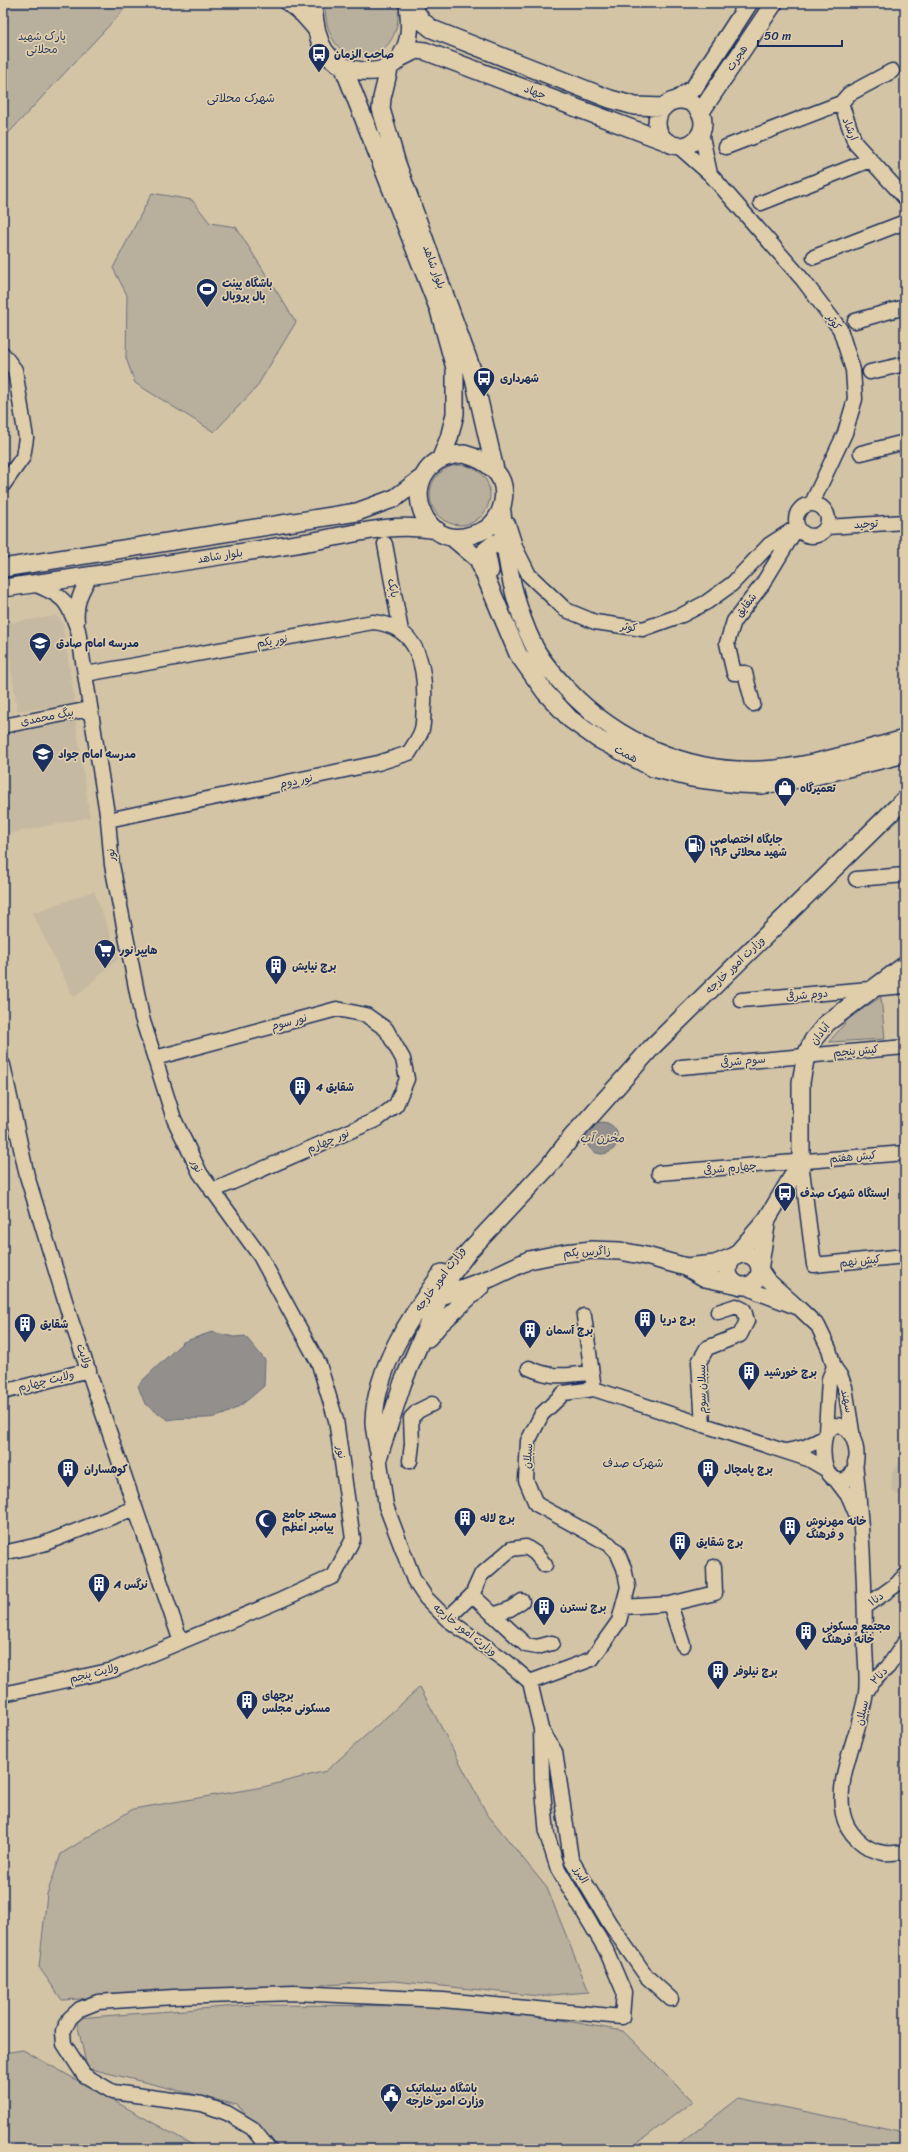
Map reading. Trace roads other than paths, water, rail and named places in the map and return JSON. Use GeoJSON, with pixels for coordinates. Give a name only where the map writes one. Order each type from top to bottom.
{"type":"FeatureCollection","features":[{"type":"Feature","properties":{"kind":"main road"},"geometry":{"type":"LineString","coordinates":[[313,3],[318,33],[322,46],[328,56],[343,66]]}},
{"type":"Feature","properties":{"kind":"main road","name":"بلوار شاهد"},"geometry":{"type":"LineString","coordinates":[[409,3],[409,39],[395,61],[382,98],[381,109],[397,164],[472,370],[495,470]]}},
{"type":"Feature","properties":{"kind":"main road","name":"جهاد"},"geometry":{"type":"LineString","coordinates":[[409,3],[422,21],[432,29],[610,99],[635,106],[670,104]]}},
{"type":"Feature","properties":{"kind":"main road","name":"هجرت"},"geometry":{"type":"LineString","coordinates":[[670,104],[694,88],[749,3]]}},
{"type":"Feature","properties":{"kind":"main road","name":"هجرت"},"geometry":{"type":"LineString","coordinates":[[700,113],[774,3]]}},
{"type":"Feature","properties":{"kind":"main road","name":"جهاد"},"geometry":{"type":"LineString","coordinates":[[343,66],[365,73],[395,61],[416,50],[425,51],[674,144]]}},
{"type":"Feature","properties":{"kind":"main road","name":"بلوار شاهد"},"geometry":{"type":"LineString","coordinates":[[343,66],[439,310],[455,368],[455,414],[449,438],[441,458]]}},
{"type":"Feature","properties":{"kind":"main road"},"geometry":{"type":"LineString","coordinates":[[691,103],[700,113],[703,119],[701,132],[691,143],[674,144],[664,139],[658,126],[660,112],[670,104],[691,103]]}},
{"type":"Feature","properties":{"kind":"main road"},"geometry":{"type":"LineString","coordinates":[[464,454],[475,457],[495,470],[502,484],[503,504],[490,526],[466,537],[452,537],[437,530],[428,523],[422,513],[418,501],[418,488],[422,476],[430,466],[441,458],[464,454]]}},
{"type":"Feature","properties":{"kind":"main road","name":"بلوار شاهد"},"geometry":{"type":"LineString","coordinates":[[3,568],[357,512],[395,498],[422,476]]}},
{"type":"Feature","properties":{"kind":"main road","name":"همت"},"geometry":{"type":"LineString","coordinates":[[503,504],[505,549],[509,575],[522,620],[534,647],[556,678],[584,707],[620,734],[659,753],[703,766],[735,770],[760,770],[861,758],[901,758]]}},
{"type":"Feature","properties":{"kind":"main road","name":"بلوار شاهد"},"geometry":{"type":"LineString","coordinates":[[3,588],[303,543],[387,527],[420,527],[437,530]]}},
{"type":"Feature","properties":{"kind":"main road","name":"همت"},"geometry":{"type":"LineString","coordinates":[[452,537],[478,559],[490,584],[518,654],[545,692],[570,719],[598,739],[653,768],[692,778],[738,784],[762,785],[811,777],[905,740]]}},
{"type":"Feature","properties":{"kind":"main road"},"geometry":{"type":"LineString","coordinates":[[490,584],[491,573],[486,556],[486,550],[494,543],[499,544],[505,549]]}},
{"type":"Feature","properties":{"kind":"main road","name":"وزارت امور خارجه"},"geometry":{"type":"LineString","coordinates":[[379,1455],[374,1421],[383,1372],[417,1309],[456,1254],[571,1138],[652,1047],[905,799]]}},
{"type":"Feature","properties":{"kind":"main road","name":"آبادان"},"geometry":{"type":"LineString","coordinates":[[801,1162],[801,1082],[806,1055],[813,1040],[827,1023],[905,965]]}},
{"type":"Feature","properties":{"kind":"main road","name":"وزارت امور خارجه"},"geometry":{"type":"LineString","coordinates":[[379,1455],[403,1382],[440,1296],[451,1275],[468,1252],[548,1167],[571,1138]]}},
{"type":"Feature","properties":{"kind":"main road"},"geometry":{"type":"LineString","coordinates":[[767,1219],[760,1267],[756,1281],[742,1286],[734,1282],[728,1272],[731,1260],[767,1219],[801,1162]]}},
{"type":"Feature","properties":{"kind":"main road","name":"زاگرس یکم"},"geometry":{"type":"LineString","coordinates":[[490,1278],[529,1260],[564,1252],[592,1250],[620,1251],[646,1256],[686,1267],[705,1278],[742,1286]]}},
{"type":"Feature","properties":{"kind":"main road"},"geometry":{"type":"LineString","coordinates":[[468,1252],[464,1267],[466,1273],[471,1278],[490,1278]]}},
{"type":"Feature","properties":{"kind":"main road"},"geometry":{"type":"LineString","coordinates":[[735,1256],[741,1253],[752,1255],[760,1267]]}},
{"type":"Feature","properties":{"kind":"main road","name":"زاگرس یکم"},"geometry":{"type":"LineString","coordinates":[[686,1267],[715,1264],[735,1256]]}},
{"type":"Feature","properties":{"kind":"main road"},"geometry":{"type":"LineString","coordinates":[[417,1309],[440,1296],[490,1278]]}},
{"type":"Feature","properties":{"kind":"main road"},"geometry":{"type":"LineString","coordinates":[[418,1350],[440,1324],[490,1278]]}},
{"type":"Feature","properties":{"kind":"main road"},"geometry":{"type":"LineString","coordinates":[[383,1372],[387,1385],[392,1387],[403,1382]]}},
{"type":"Feature","properties":{"kind":"street"},"geometry":{"type":"LineString","coordinates":[[287,3],[302,15],[318,33]]}},
{"type":"Feature","properties":{"kind":"street","name":"ارشاد"},"geometry":{"type":"LineString","coordinates":[[892,71],[849,94],[840,103],[855,143],[905,198]]}},
{"type":"Feature","properties":{"kind":"street"},"geometry":{"type":"LineString","coordinates":[[726,147],[840,103]]}},
{"type":"Feature","properties":{"kind":"street","name":"کوثر"},"geometry":{"type":"LineString","coordinates":[[701,132],[710,174]]}},
{"type":"Feature","properties":{"kind":"street","name":"کوثر"},"geometry":{"type":"LineString","coordinates":[[674,144],[710,174],[802,280],[840,329],[852,370],[855,399],[851,416],[812,503]]}},
{"type":"Feature","properties":{"kind":"street"},"geometry":{"type":"LineString","coordinates":[[761,203],[870,160]]}},
{"type":"Feature","properties":{"kind":"street"},"geometry":{"type":"LineString","coordinates":[[814,257],[905,222]]}},
{"type":"Feature","properties":{"kind":"street"},"geometry":{"type":"LineString","coordinates":[[855,321],[905,307]]}},
{"type":"Feature","properties":{"kind":"street"},"geometry":{"type":"LineString","coordinates":[[3,354],[15,370],[26,438],[22,457],[3,485]]}},
{"type":"Feature","properties":{"kind":"street"},"geometry":{"type":"LineString","coordinates":[[870,372],[905,364]]}},
{"type":"Feature","properties":{"kind":"street"},"geometry":{"type":"LineString","coordinates":[[861,453],[905,442]]}},
{"type":"Feature","properties":{"kind":"street"},"geometry":{"type":"LineString","coordinates":[[797,527],[803,533],[813,535],[820,534],[827,527],[829,521],[826,511],[822,507],[812,503]]}},
{"type":"Feature","properties":{"kind":"street","name":"شقایق"},"geometry":{"type":"LineString","coordinates":[[753,704],[745,672],[734,673],[727,643],[734,622],[762,585],[797,527],[796,520],[800,511],[805,506],[812,503]]}},
{"type":"Feature","properties":{"kind":"street","name":"کوثر"},"geometry":{"type":"LineString","coordinates":[[503,504],[516,549],[529,576],[566,610],[594,622],[628,628],[643,629],[657,625],[682,615],[707,602],[732,584],[769,545],[797,527]]}},
{"type":"Feature","properties":{"kind":"street","name":"توحید"},"geometry":{"type":"LineString","coordinates":[[827,527],[905,522]]}},
{"type":"Feature","properties":{"kind":"street","name":"بابک"},"geometry":{"type":"LineString","coordinates":[[385,544],[401,631]]}},
{"type":"Feature","properties":{"kind":"street"},"geometry":{"type":"LineString","coordinates":[[78,630],[76,611],[78,597],[91,575]]}},
{"type":"Feature","properties":{"kind":"street","name":"نور"},"geometry":{"type":"LineString","coordinates":[[34,584],[64,598],[71,611],[78,630],[108,820],[112,865],[139,1003],[174,1119],[200,1173],[212,1192],[260,1256],[319,1364],[336,1420],[353,1539],[334,1576],[181,1642]]}},
{"type":"Feature","properties":{"kind":"street","name":"نور یکم"},"geometry":{"type":"LineString","coordinates":[[86,674],[373,622],[386,624],[401,631],[412,642],[422,664],[424,681]]}},
{"type":"Feature","properties":{"kind":"street","name":"نور دوم"},"geometry":{"type":"LineString","coordinates":[[108,820],[378,763],[409,753],[422,729],[424,681]]}},
{"type":"Feature","properties":{"kind":"street","name":"بیگ محمدی"},"geometry":{"type":"LineString","coordinates":[[3,726],[90,709]]}},
{"type":"Feature","properties":{"kind":"street"},"geometry":{"type":"LineString","coordinates":[[856,879],[905,875]]}},
{"type":"Feature","properties":{"kind":"street","name":"دوم شرقی"},"geometry":{"type":"LineString","coordinates":[[741,1000],[905,986]]}},
{"type":"Feature","properties":{"kind":"street","name":"نور سوم"},"geometry":{"type":"LineString","coordinates":[[155,1058],[337,1009],[366,1015],[386,1029],[403,1059]]}},
{"type":"Feature","properties":{"kind":"street","name":"کیش پنجم"},"geometry":{"type":"LineString","coordinates":[[806,1055],[905,1047]]}},
{"type":"Feature","properties":{"kind":"street","name":"سوم شرقی"},"geometry":{"type":"LineString","coordinates":[[681,1067],[806,1055]]}},
{"type":"Feature","properties":{"kind":"street","name":"نور چهارم"},"geometry":{"type":"LineString","coordinates":[[212,1192],[378,1119],[396,1105],[407,1079],[403,1059]]}},
{"type":"Feature","properties":{"kind":"street","name":"ولایت"},"geometry":{"type":"LineString","coordinates":[[3,1065],[6,1092],[27,1176],[70,1317],[181,1642]]}},
{"type":"Feature","properties":{"kind":"street","name":"کیش هفتم"},"geometry":{"type":"LineString","coordinates":[[801,1162],[905,1153]]}},
{"type":"Feature","properties":{"kind":"street","name":"چهارم شرقی"},"geometry":{"type":"LineString","coordinates":[[659,1173],[801,1162]]}},
{"type":"Feature","properties":{"kind":"street","name":"آبادان"},"geometry":{"type":"LineString","coordinates":[[801,1162],[814,1265]]}},
{"type":"Feature","properties":{"kind":"street","name":"کیش نهم"},"geometry":{"type":"LineString","coordinates":[[814,1265],[905,1256]]}},
{"type":"Feature","properties":{"kind":"street","name":"سهند"},"geometry":{"type":"LineString","coordinates":[[760,1267],[768,1280],[818,1326],[829,1349],[834,1367],[841,1377],[845,1387],[854,1438],[856,1462]]}},
{"type":"Feature","properties":{"kind":"street","name":"سهند"},"geometry":{"type":"LineString","coordinates":[[742,1286],[799,1308]]}},
{"type":"Feature","properties":{"kind":"street","name":"سبلان سوم"},"geometry":{"type":"LineString","coordinates":[[703,1425],[699,1362],[707,1348],[740,1335],[747,1321],[744,1310],[736,1306],[718,1312]]}},
{"type":"Feature","properties":{"kind":"street"},"geometry":{"type":"LineString","coordinates":[[584,1316],[590,1373],[594,1389]]}},
{"type":"Feature","properties":{"kind":"street","name":"سهند"},"geometry":{"type":"LineString","coordinates":[[832,1475],[825,1435],[829,1379],[834,1367]]}},
{"type":"Feature","properties":{"kind":"street"},"geometry":{"type":"LineString","coordinates":[[530,1368],[545,1375],[554,1376],[590,1373]]}},
{"type":"Feature","properties":{"kind":"street","name":"ولایت چهارم"},"geometry":{"type":"LineString","coordinates":[[3,1392],[89,1370]]}},
{"type":"Feature","properties":{"kind":"street","name":"سبلان"},"geometry":{"type":"LineString","coordinates":[[530,1682],[592,1659],[620,1621],[628,1587],[624,1568],[617,1552],[609,1544],[536,1504],[526,1480],[528,1441],[542,1414],[564,1393],[594,1389],[808,1459],[832,1475],[849,1497],[862,1529]]}},
{"type":"Feature","properties":{"kind":"street"},"geometry":{"type":"LineString","coordinates":[[410,1461],[412,1444],[411,1418],[418,1411],[432,1404]]}},
{"type":"Feature","properties":{"kind":"street"},"geometry":{"type":"LineString","coordinates":[[784,1452],[805,1448],[825,1435],[835,1425],[842,1425],[848,1428],[854,1438]]}},
{"type":"Feature","properties":{"kind":"street","name":"وزارت امور خارجه"},"geometry":{"type":"LineString","coordinates":[[379,1455],[386,1506],[414,1580],[426,1598],[447,1619],[507,1662],[530,1682]]}},
{"type":"Feature","properties":{"kind":"street"},"geometry":{"type":"LineString","coordinates":[[832,1475],[842,1481],[849,1478],[856,1462]]}},
{"type":"Feature","properties":{"kind":"street","name":"سبلان"},"geometry":{"type":"LineString","coordinates":[[856,1462],[862,1529],[867,1691],[861,1720],[845,1773],[842,1797],[843,1814],[850,1833],[861,1844],[884,1853],[905,1852]]}},
{"type":"Feature","properties":{"kind":"street"},"geometry":{"type":"LineString","coordinates":[[3,1553],[43,1544],[136,1508]]}},
{"type":"Feature","properties":{"kind":"street"},"geometry":{"type":"LineString","coordinates":[[447,1619],[472,1595],[481,1575],[511,1549],[526,1547],[535,1553],[545,1565]]}},
{"type":"Feature","properties":{"kind":"street"},"geometry":{"type":"LineString","coordinates":[[623,1607],[670,1604],[715,1593],[714,1567]]}},
{"type":"Feature","properties":{"kind":"street","name":"دنا۱"},"geometry":{"type":"LineString","coordinates":[[865,1607],[897,1584],[905,1575]]}},
{"type":"Feature","properties":{"kind":"street"},"geometry":{"type":"LineString","coordinates":[[472,1595],[526,1645],[537,1647],[552,1643]]}},
{"type":"Feature","properties":{"kind":"street"},"geometry":{"type":"LineString","coordinates":[[493,1615],[510,1609],[522,1601]]}},
{"type":"Feature","properties":{"kind":"street"},"geometry":{"type":"LineString","coordinates":[[670,1604],[683,1645]]}},
{"type":"Feature","properties":{"kind":"street","name":"ولایت پنجم"},"geometry":{"type":"LineString","coordinates":[[3,1694],[113,1670],[181,1642]]}},
{"type":"Feature","properties":{"kind":"street","name":"دنا۲"},"geometry":{"type":"LineString","coordinates":[[867,1691],[872,1682],[888,1668],[905,1642]]}},
{"type":"Feature","properties":{"kind":"street"},"geometry":{"type":"LineString","coordinates":[[269,2149],[252,2128],[226,2113],[202,2104],[113,2092],[84,2075],[64,2044],[63,2032],[70,2018],[80,2009],[98,2002],[174,1997],[295,1993],[443,2000],[622,2017],[624,1992],[606,1950],[558,1869],[548,1834],[542,1779],[541,1729],[530,1682]]}},
{"type":"Feature","properties":{"kind":"street","name":"البرز"},"geometry":{"type":"LineString","coordinates":[[541,1729],[554,1752],[571,1858],[610,1924],[647,1978],[671,2000]]}},
{"type":"Feature","properties":{"kind":"water","name":"مخزن آب"},"geometry":{"type":"Polygon","coordinates":[[[599,1122],[605,1122],[614,1126],[618,1138],[614,1150],[605,1154],[599,1154],[590,1150],[586,1141],[586,1135],[590,1126],[599,1122]]]}},
{"type":"Feature","properties":{"kind":"water"},"geometry":{"type":"Polygon","coordinates":[[[212,1332],[234,1337],[245,1336],[265,1360],[264,1386],[237,1408],[222,1415],[168,1420],[145,1404],[138,1386],[183,1342],[212,1332]]]}},
{"type":"Feature","properties":{"kind":"place","name":"صاحب الزمان"},"geometry":{"type":"Point","coordinates":[319,74]}},
{"type":"Feature","properties":{"kind":"place","name":"باشگاه پینت بال پروبال"},"geometry":{"type":"Point","coordinates":[207,308]}},
{"type":"Feature","properties":{"kind":"place","name":"شهرداری"},"geometry":{"type":"Point","coordinates":[484,398]}},
{"type":"Feature","properties":{"kind":"place","name":"مدرسه امام صادق"},"geometry":{"type":"Point","coordinates":[40,662]}},
{"type":"Feature","properties":{"kind":"place","name":"مدرسه امام جواد"},"geometry":{"type":"Point","coordinates":[43,774]}},
{"type":"Feature","properties":{"kind":"place","name":"تعمیرگاه"},"geometry":{"type":"Point","coordinates":[785,808]}},
{"type":"Feature","properties":{"kind":"place","name":"جایگاه اختصاصی ۱۹۶ شهید محلاتی"},"geometry":{"type":"Point","coordinates":[695,864]}},
{"type":"Feature","properties":{"kind":"place","name":"هایپر نور"},"geometry":{"type":"Point","coordinates":[105,970]}},
{"type":"Feature","properties":{"kind":"place","name":"برج نیایش"},"geometry":{"type":"Point","coordinates":[276,986]}},
{"type":"Feature","properties":{"kind":"place","name":"شقایق 4"},"geometry":{"type":"Point","coordinates":[300,1106]}},
{"type":"Feature","properties":{"kind":"place","name":"ایستگاه شهرک صدف"},"geometry":{"type":"Point","coordinates":[785,1212]}},
{"type":"Feature","properties":{"kind":"place","name":"برج دریا"},"geometry":{"type":"Point","coordinates":[645,1338]}},
{"type":"Feature","properties":{"kind":"place","name":"شقایق"},"geometry":{"type":"Point","coordinates":[25,1344]}},
{"type":"Feature","properties":{"kind":"place","name":"برج آسمان"},"geometry":{"type":"Point","coordinates":[530,1350]}},
{"type":"Feature","properties":{"kind":"place","name":"برج خورشید"},"geometry":{"type":"Point","coordinates":[749,1392]}},
{"type":"Feature","properties":{"kind":"place","name":"کوهساران"},"geometry":{"type":"Point","coordinates":[68,1488]}},
{"type":"Feature","properties":{"kind":"place","name":"برج پامچال"},"geometry":{"type":"Point","coordinates":[708,1488]}},
{"type":"Feature","properties":{"kind":"place","name":"برج لاله"},"geometry":{"type":"Point","coordinates":[465,1538]}},
{"type":"Feature","properties":{"kind":"place","name":"مسجد جامع پیامبر اعظم"},"geometry":{"type":"Point","coordinates":[266,1540]}},
{"type":"Feature","properties":{"kind":"place","name":"خانه مهرنوش و فرهنگ"},"geometry":{"type":"Point","coordinates":[790,1546]}},
{"type":"Feature","properties":{"kind":"place","name":"برج شقایق"},"geometry":{"type":"Point","coordinates":[680,1562]}},
{"type":"Feature","properties":{"kind":"place","name":"A نرگس"},"geometry":{"type":"Point","coordinates":[99,1604]}},
{"type":"Feature","properties":{"kind":"place","name":"برج نسترن"},"geometry":{"type":"Point","coordinates":[544,1626]}},
{"type":"Feature","properties":{"kind":"place","name":"مجتمع مسکونی خانه فرهنگ"},"geometry":{"type":"Point","coordinates":[806,1652]}},
{"type":"Feature","properties":{"kind":"place","name":"برج نیلوفر"},"geometry":{"type":"Point","coordinates":[718,1690]}},
{"type":"Feature","properties":{"kind":"place","name":"برچهای مسکونی مجلس"},"geometry":{"type":"Point","coordinates":[247,1720]}},
{"type":"Feature","properties":{"kind":"place","name":"باشگاه دیپلماتیک وزارت امور خارجه"},"geometry":{"type":"Point","coordinates":[391,2114]}},
{"type":"Feature","properties":{"kind":"district","name":"شهرک محلاتی"},"geometry":{"type":"Point","coordinates":[241,98]}},
{"type":"Feature","properties":{"kind":"district","name":"شهرک صدف"},"geometry":{"type":"Point","coordinates":[633,1463]}},
{"type":"Feature","properties":{"kind":"park label","name":"پارک شهید محلاتی"},"geometry":{"type":"Point","coordinates":[42,42]}}]}
